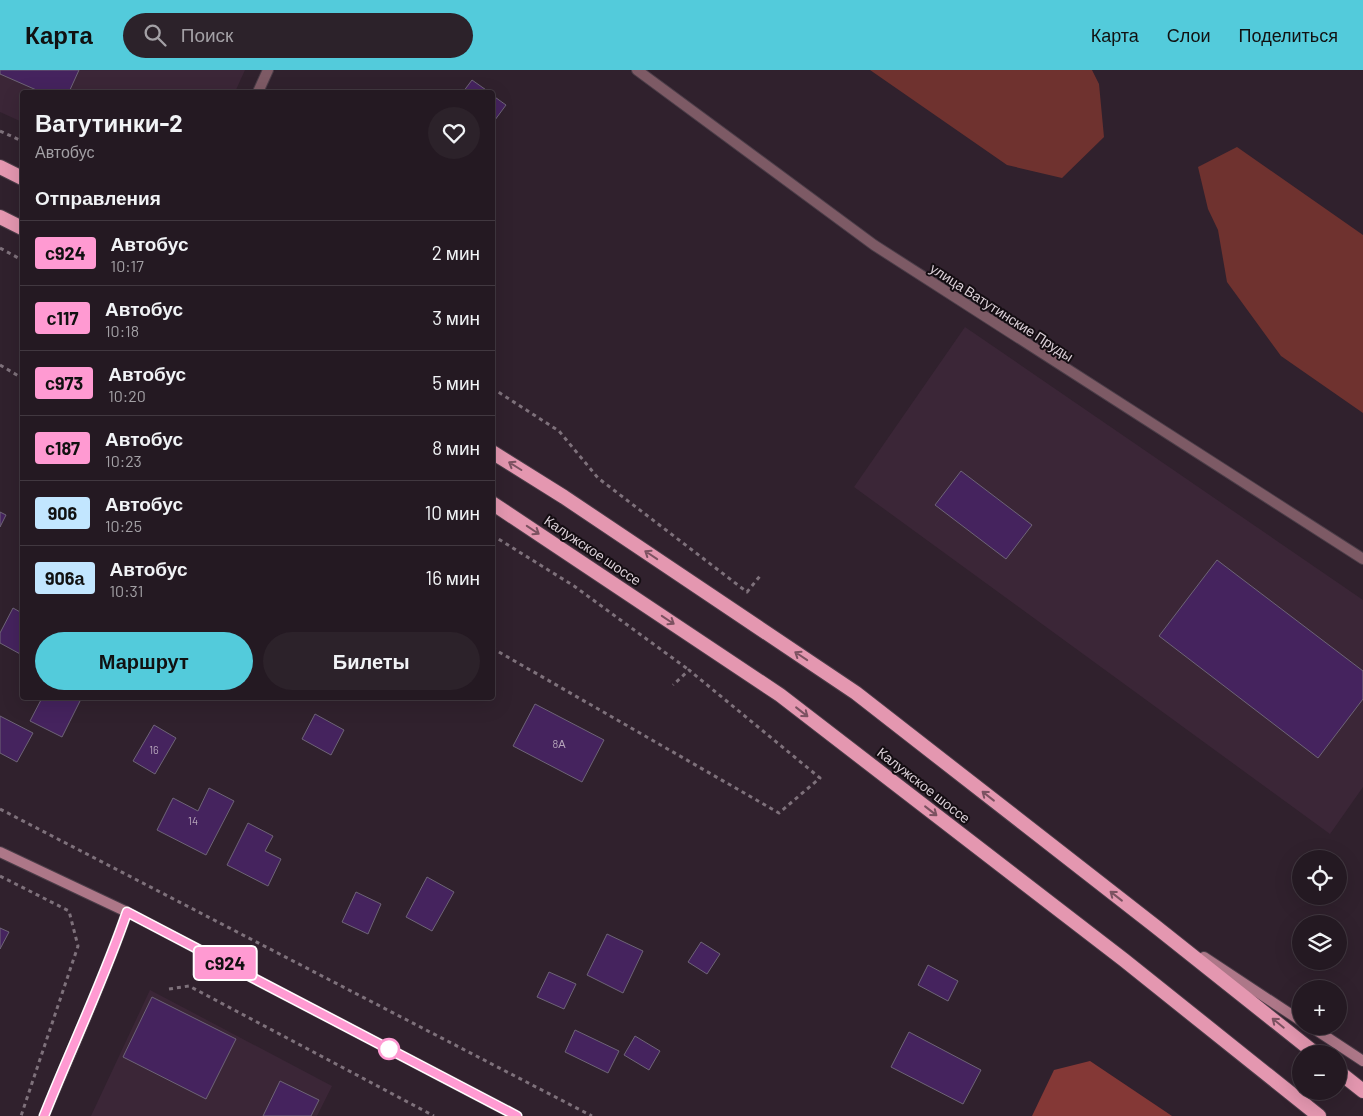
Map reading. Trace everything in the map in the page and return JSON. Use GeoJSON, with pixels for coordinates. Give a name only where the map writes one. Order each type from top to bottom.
{"type":"FeatureCollection","features":[{"type":"Feature","properties":{"kind":"highway"},"geometry":{"type":"LineString","coordinates":[[0,167],[20,177]]}},
{"type":"Feature","properties":{"kind":"highway"},"geometry":{"type":"LineString","coordinates":[[0,217],[20,227]]}},
{"type":"Feature","properties":{"kind":"highway","name":"Калужское шоссе"},"geometry":{"type":"LineString","coordinates":[[495,454],[564,497],[856,692],[1305,1045]]}},
{"type":"Feature","properties":{"kind":"highway","name":"Калужское шоссе"},"geometry":{"type":"LineString","coordinates":[[495,505],[780,695],[1124,960],[1319,1116]]}},
{"type":"Feature","properties":{"kind":"highway"},"geometry":{"type":"LineString","coordinates":[[1347,1079],[1363,1092]]}},
{"type":"Feature","properties":{"kind":"main road"},"geometry":{"type":"LineString","coordinates":[[0,852],[127,912],[517,1116]]}},
{"type":"Feature","properties":{"kind":"main road"},"geometry":{"type":"LineString","coordinates":[[44,1116],[110,961],[127,912]]}},
{"type":"Feature","properties":{"kind":"main road"},"geometry":{"type":"LineString","coordinates":[[1155,926],[1292,1015]]}},
{"type":"Feature","properties":{"kind":"main road"},"geometry":{"type":"LineString","coordinates":[[1324,1035],[1363,1061]]}},
{"type":"Feature","properties":{"kind":"street"},"geometry":{"type":"LineString","coordinates":[[259,90],[268,70]]}},
{"type":"Feature","properties":{"kind":"street","name":"улица Ватутинские Пруды"},"geometry":{"type":"LineString","coordinates":[[637,70],[874,246],[1363,560]]}},
{"type":"Feature","properties":{"kind":"path"},"geometry":{"type":"LineString","coordinates":[[0,131],[20,140]]}},
{"type":"Feature","properties":{"kind":"path"},"geometry":{"type":"LineString","coordinates":[[0,248],[20,259]]}},
{"type":"Feature","properties":{"kind":"path"},"geometry":{"type":"LineString","coordinates":[[0,365],[20,377]]}},
{"type":"Feature","properties":{"kind":"path"},"geometry":{"type":"LineString","coordinates":[[495,390],[559,432],[598,478],[747,592],[760,576]]}},
{"type":"Feature","properties":{"kind":"path"},"geometry":{"type":"LineString","coordinates":[[495,538],[574,586],[689,670],[820,778],[779,813],[495,650]]}},
{"type":"Feature","properties":{"kind":"path"},"geometry":{"type":"LineString","coordinates":[[673,685],[689,670]]}},
{"type":"Feature","properties":{"kind":"path"},"geometry":{"type":"LineString","coordinates":[[0,809],[592,1116]]}},
{"type":"Feature","properties":{"kind":"path"},"geometry":{"type":"LineString","coordinates":[[0,876],[69,910],[78,946],[21,1116]]}},
{"type":"Feature","properties":{"kind":"path"},"geometry":{"type":"LineString","coordinates":[[169,989],[189,986],[434,1116]]}},
{"type":"Feature","properties":{"kind":"shaded area"},"geometry":{"type":"Polygon","coordinates":[[[0,70],[245,70],[236,90],[20,90],[20,121],[0,112],[0,70]]]}},
{"type":"Feature","properties":{"kind":"shaded area"},"geometry":{"type":"Polygon","coordinates":[[[870,70],[1092,70],[1099,84],[1104,137],[1062,178],[1007,165],[870,70]]]}},
{"type":"Feature","properties":{"kind":"shaded area"},"geometry":{"type":"Polygon","coordinates":[[[1237,147],[1363,235],[1363,413],[1281,356],[1227,282],[1218,230],[1208,209],[1198,167],[1237,147]]]}},
{"type":"Feature","properties":{"kind":"shaded area"},"geometry":{"type":"Polygon","coordinates":[[[965,327],[1363,600],[1363,787],[1330,834],[854,487],[965,327]]]}},
{"type":"Feature","properties":{"kind":"shaded area"},"geometry":{"type":"Polygon","coordinates":[[[150,990],[332,1086],[317,1116],[91,1116],[150,990]]]}},
{"type":"Feature","properties":{"kind":"shaded area"},"geometry":{"type":"Polygon","coordinates":[[[1090,1061],[1172,1116],[1032,1116],[1054,1070],[1090,1061]]]}},
{"type":"Feature","properties":{"kind":"building"},"geometry":{"type":"Polygon","coordinates":[[[0,70],[79,70],[70,90],[36,90],[0,74],[0,70]]]}},
{"type":"Feature","properties":{"kind":"building"},"geometry":{"type":"Polygon","coordinates":[[[472,80],[486,90],[464,90],[472,80]]]}},
{"type":"Feature","properties":{"kind":"building"},"geometry":{"type":"Polygon","coordinates":[[[495,97],[506,105],[495,120],[495,97]]]}},
{"type":"Feature","properties":{"kind":"building"},"geometry":{"type":"Polygon","coordinates":[[[961,471],[1032,525],[1006,559],[935,505],[961,471]]]}},
{"type":"Feature","properties":{"kind":"building"},"geometry":{"type":"Polygon","coordinates":[[[0,512],[6,515],[0,527],[0,512]]]}},
{"type":"Feature","properties":{"kind":"building"},"geometry":{"type":"Polygon","coordinates":[[[1217,560],[1363,671],[1363,699],[1318,758],[1159,636],[1217,560]]]}},
{"type":"Feature","properties":{"kind":"building"},"geometry":{"type":"Polygon","coordinates":[[[13,608],[20,612],[20,654],[0,643],[0,633],[13,608]]]}},
{"type":"Feature","properties":{"kind":"building"},"geometry":{"type":"Polygon","coordinates":[[[41,700],[80,700],[62,737],[30,721],[41,700]]]}},
{"type":"Feature","properties":{"kind":"building"},"geometry":{"type":"Polygon","coordinates":[[[535,704],[604,740],[582,782],[513,746],[535,704]]]}},
{"type":"Feature","properties":{"kind":"building"},"geometry":{"type":"Polygon","coordinates":[[[315,714],[344,730],[331,755],[302,739],[315,714]]]}},
{"type":"Feature","properties":{"kind":"building"},"geometry":{"type":"Polygon","coordinates":[[[0,716],[33,733],[17,762],[0,753],[0,716]]]}},
{"type":"Feature","properties":{"kind":"building"},"geometry":{"type":"Polygon","coordinates":[[[154,725],[176,738],[155,774],[133,761],[154,725]]]}},
{"type":"Feature","properties":{"kind":"building"},"geometry":{"type":"Polygon","coordinates":[[[209,788],[234,801],[206,855],[157,830],[173,798],[198,811],[209,788]]]}},
{"type":"Feature","properties":{"kind":"building"},"geometry":{"type":"Polygon","coordinates":[[[248,823],[273,836],[265,851],[281,859],[268,886],[227,865],[248,823]]]}},
{"type":"Feature","properties":{"kind":"building"},"geometry":{"type":"Polygon","coordinates":[[[427,877],[454,892],[432,931],[406,917],[427,877]]]}},
{"type":"Feature","properties":{"kind":"building"},"geometry":{"type":"Polygon","coordinates":[[[356,892],[381,904],[368,934],[342,922],[356,892]]]}},
{"type":"Feature","properties":{"kind":"building"},"geometry":{"type":"Polygon","coordinates":[[[0,928],[9,932],[0,949],[0,928]]]}},
{"type":"Feature","properties":{"kind":"building"},"geometry":{"type":"Polygon","coordinates":[[[607,934],[643,951],[623,993],[587,975],[607,934]]]}},
{"type":"Feature","properties":{"kind":"building"},"geometry":{"type":"Polygon","coordinates":[[[701,942],[720,954],[707,974],[688,962],[701,942]]]}},
{"type":"Feature","properties":{"kind":"building"},"geometry":{"type":"Polygon","coordinates":[[[928,965],[958,981],[948,1001],[918,985],[928,965]]]}},
{"type":"Feature","properties":{"kind":"building"},"geometry":{"type":"Polygon","coordinates":[[[549,972],[576,984],[564,1009],[537,997],[549,972]]]}},
{"type":"Feature","properties":{"kind":"building"},"geometry":{"type":"Polygon","coordinates":[[[152,997],[236,1039],[206,1099],[123,1057],[152,997]]]}},
{"type":"Feature","properties":{"kind":"building"},"geometry":{"type":"Polygon","coordinates":[[[575,1030],[619,1051],[608,1073],[565,1052],[575,1030]]]}},
{"type":"Feature","properties":{"kind":"building"},"geometry":{"type":"Polygon","coordinates":[[[909,1032],[981,1070],[963,1104],[891,1067],[909,1032]]]}},
{"type":"Feature","properties":{"kind":"building"},"geometry":{"type":"Polygon","coordinates":[[[635,1036],[660,1051],[649,1070],[624,1055],[635,1036]]]}},
{"type":"Feature","properties":{"kind":"building"},"geometry":{"type":"Polygon","coordinates":[[[280,1081],[319,1100],[311,1116],[263,1116],[280,1081]]]}},
{"type":"Feature","properties":{"kind":"bus line","name":"с924"},"geometry":{"type":"LineString","coordinates":[[44,1116],[110,961],[127,912],[517,1116]]}}]}
